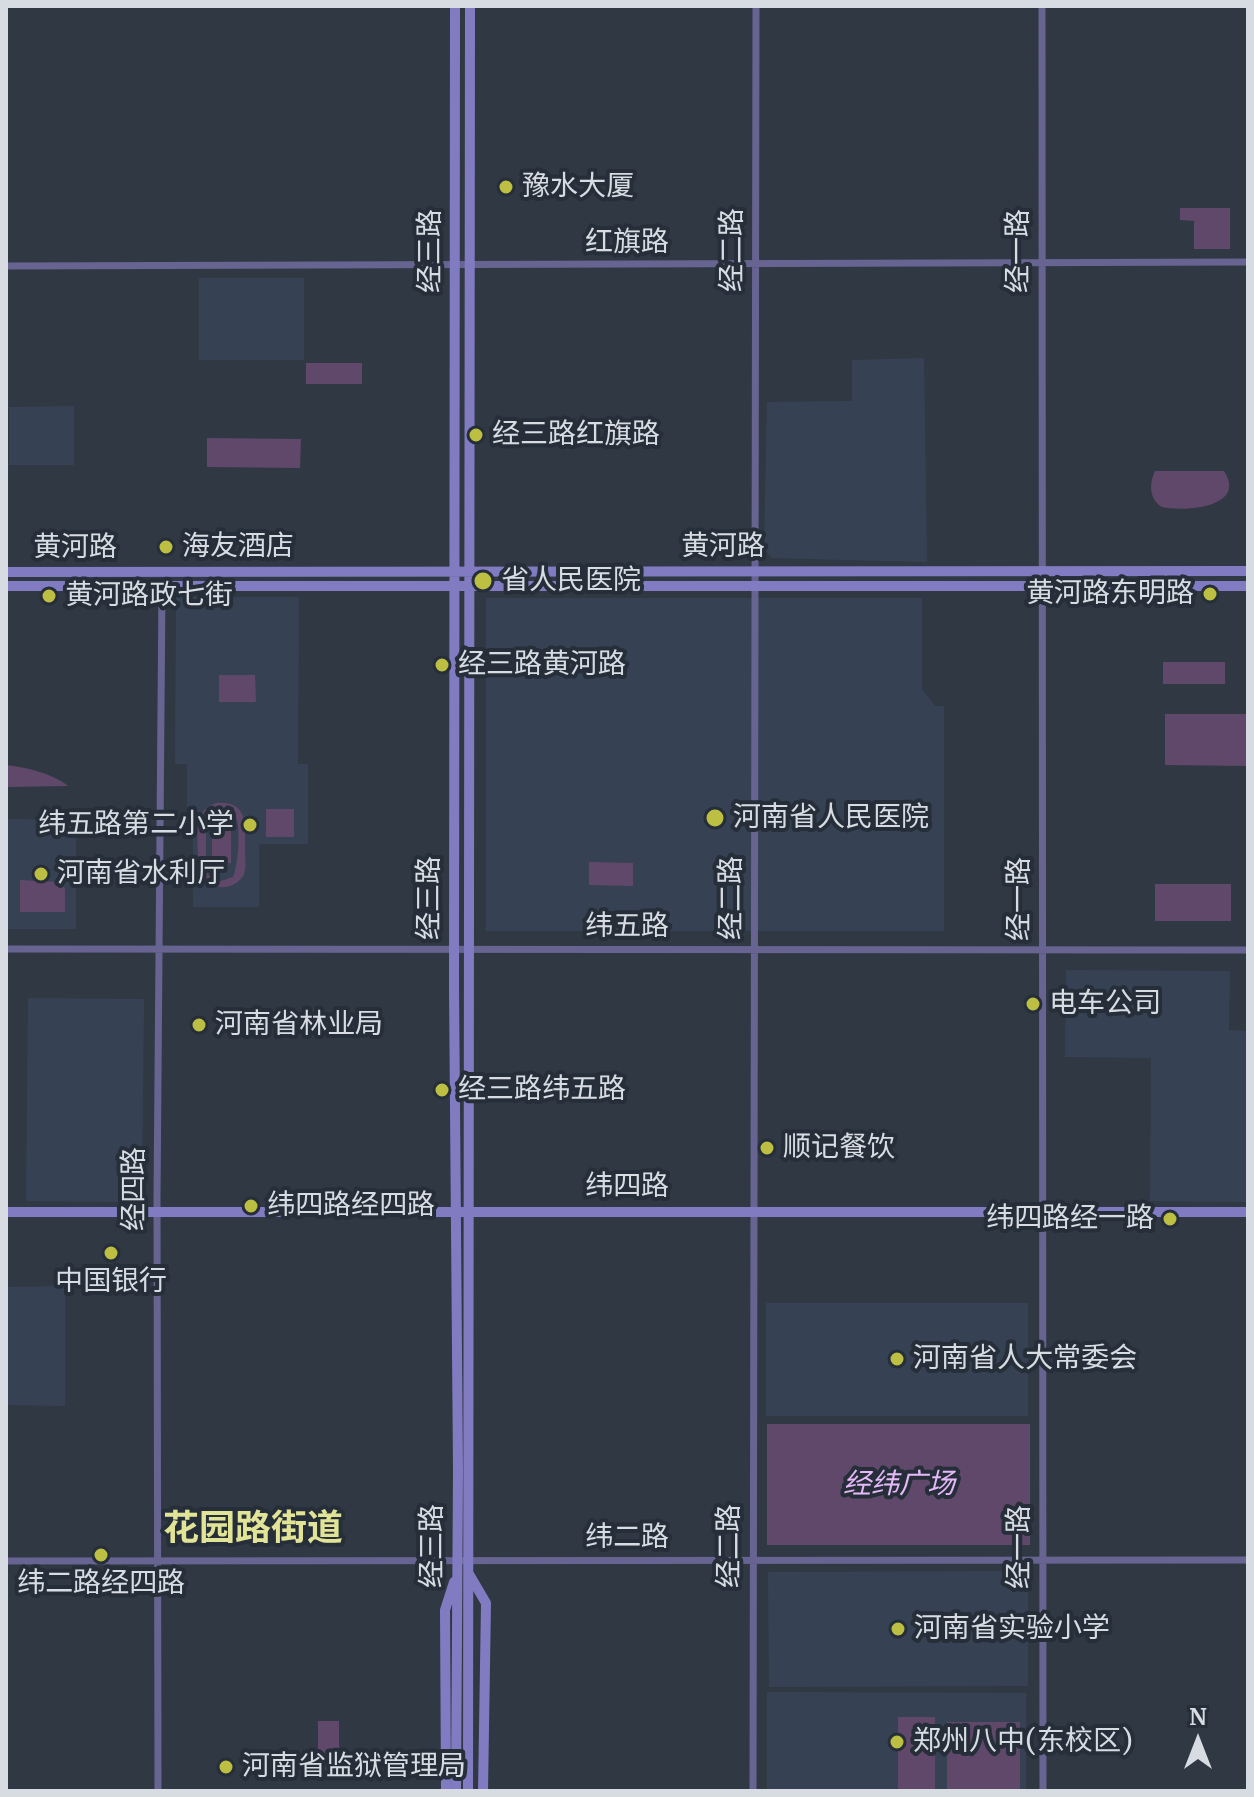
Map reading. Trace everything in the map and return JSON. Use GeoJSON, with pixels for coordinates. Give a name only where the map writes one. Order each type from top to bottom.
{"type":"FeatureCollection","features":[{"type":"Feature","properties":{"kind":"main road","name":"经三路"},"geometry":{"type":"LineString","coordinates":[[455,6],[455,1211],[463,1560]]}},
{"type":"Feature","properties":{"kind":"main road","name":"经三路"},"geometry":{"type":"LineString","coordinates":[[468,1791],[463,1560],[469,1211],[470,6]]}},
{"type":"Feature","properties":{"kind":"main road","name":"黄河路"},"geometry":{"type":"LineString","coordinates":[[6,572],[1248,571]]}},
{"type":"Feature","properties":{"kind":"main road","name":"黄河路"},"geometry":{"type":"LineString","coordinates":[[6,586],[1248,586]]}},
{"type":"Feature","properties":{"kind":"main road","name":"纬四路"},"geometry":{"type":"LineString","coordinates":[[6,1212],[1248,1212]]}},
{"type":"Feature","properties":{"kind":"main road","name":"经三路"},"geometry":{"type":"LineString","coordinates":[[456,1791],[463,1573]]}},
{"type":"Feature","properties":{"kind":"main road"},"geometry":{"type":"LineString","coordinates":[[446,1791],[445,1610],[463,1573],[486,1603],[483,1791]]}},
{"type":"Feature","properties":{"kind":"street","name":"经二路"},"geometry":{"type":"LineString","coordinates":[[753,1791],[756,6]]}},
{"type":"Feature","properties":{"kind":"street","name":"经一路"},"geometry":{"type":"LineString","coordinates":[[1042,6],[1043,1791]]}},
{"type":"Feature","properties":{"kind":"street","name":"红旗路"},"geometry":{"type":"LineString","coordinates":[[6,266],[1248,262]]}},
{"type":"Feature","properties":{"kind":"street","name":"经四路"},"geometry":{"type":"LineString","coordinates":[[158,1791],[157,1212],[162,587]]}},
{"type":"Feature","properties":{"kind":"street","name":"纬五路"},"geometry":{"type":"LineString","coordinates":[[6,949],[1248,950]]}},
{"type":"Feature","properties":{"kind":"street","name":"纬二路"},"geometry":{"type":"LineString","coordinates":[[6,1561],[1248,1560]]}},
{"type":"Feature","properties":{"kind":"shaded area"},"geometry":{"type":"Polygon","coordinates":[[[199,278],[304,278],[304,360],[199,360],[199,278]]]}},
{"type":"Feature","properties":{"kind":"shaded area"},"geometry":{"type":"Polygon","coordinates":[[[924,358],[927,562],[772,558],[764,549],[767,402],[852,401],[852,360],[924,358]]]}},
{"type":"Feature","properties":{"kind":"shaded area"},"geometry":{"type":"Polygon","coordinates":[[[74,406],[74,465],[9,465],[9,407],[74,406]]]}},
{"type":"Feature","properties":{"kind":"shaded area"},"geometry":{"type":"Polygon","coordinates":[[[176,597],[299,597],[298,764],[308,764],[308,844],[259,844],[259,907],[193,907],[193,807],[187,807],[187,764],[175,764],[176,597]]]}},
{"type":"Feature","properties":{"kind":"shaded area","name":"河南省人民医院"},"geometry":{"type":"Polygon","coordinates":[[[486,598],[922,598],[922,689],[935,706],[944,706],[944,931],[486,931],[486,598]]]}},
{"type":"Feature","properties":{"kind":"shaded area","name":"河南省水利厅"},"geometry":{"type":"Polygon","coordinates":[[[6,819],[76,820],[76,929],[6,929],[6,819]]]}},
{"type":"Feature","properties":{"kind":"shaded area"},"geometry":{"type":"Polygon","coordinates":[[[1066,970],[1230,971],[1229,1030],[1248,1031],[1248,1202],[1150,1201],[1151,1058],[1065,1057],[1066,970]]]}},
{"type":"Feature","properties":{"kind":"shaded area"},"geometry":{"type":"Polygon","coordinates":[[[28,998],[144,999],[142,1185],[125,1202],[26,1201],[28,998]]]}},
{"type":"Feature","properties":{"kind":"shaded area"},"geometry":{"type":"Polygon","coordinates":[[[65,1286],[65,1406],[6,1405],[6,1287],[65,1286]]]}},
{"type":"Feature","properties":{"kind":"shaded area","name":"河南省人大常委会"},"geometry":{"type":"Polygon","coordinates":[[[766,1303],[1028,1303],[1028,1416],[766,1416],[766,1303]]]}},
{"type":"Feature","properties":{"kind":"shaded area","name":"河南省实验小学"},"geometry":{"type":"Polygon","coordinates":[[[1028,1571],[1028,1686],[769,1687],[768,1572],[1028,1571]]]}},
{"type":"Feature","properties":{"kind":"shaded area","name":"郑州八中(东校区)"},"geometry":{"type":"Polygon","coordinates":[[[767,1692],[1026,1693],[1026,1791],[767,1791],[767,1692]]]}},
{"type":"Feature","properties":{"kind":"green space"},"geometry":{"type":"Polygon","coordinates":[[[1180,208],[1230,208],[1230,249],[1194,249],[1194,221],[1180,220],[1180,208]]]}},
{"type":"Feature","properties":{"kind":"green space"},"geometry":{"type":"Polygon","coordinates":[[[306,363],[362,363],[362,384],[306,384],[306,363]]]}},
{"type":"Feature","properties":{"kind":"green space"},"geometry":{"type":"Polygon","coordinates":[[[207,438],[301,439],[300,468],[207,467],[207,438]]]}},
{"type":"Feature","properties":{"kind":"green space"},"geometry":{"type":"Polygon","coordinates":[[[1155,471],[1224,471],[1229,483],[1227,493],[1210,505],[1197,508],[1162,507],[1151,491],[1155,471]]]}},
{"type":"Feature","properties":{"kind":"green space"},"geometry":{"type":"Polygon","coordinates":[[[1163,662],[1225,662],[1225,684],[1163,684],[1163,662]]]}},
{"type":"Feature","properties":{"kind":"green space"},"geometry":{"type":"Polygon","coordinates":[[[219,675],[255,675],[256,702],[219,702],[219,675]]]}},
{"type":"Feature","properties":{"kind":"green space"},"geometry":{"type":"Polygon","coordinates":[[[1165,714],[1248,714],[1248,766],[1165,765],[1165,714]]]}},
{"type":"Feature","properties":{"kind":"green space"},"geometry":{"type":"Polygon","coordinates":[[[6,765],[39,772],[68,786],[6,787],[6,765]]]}},
{"type":"Feature","properties":{"kind":"green space"},"geometry":{"type":"Polygon","coordinates":[[[216,803],[235,806],[245,825],[244,873],[235,884],[225,887],[214,886],[205,880],[199,858],[199,819],[204,810],[216,803]],[[225,809],[216,811],[206,821],[206,868],[209,876],[221,881],[233,877],[238,847],[236,817],[225,809]]]}},
{"type":"Feature","properties":{"kind":"green space"},"geometry":{"type":"Polygon","coordinates":[[[266,809],[294,809],[294,837],[266,837],[266,809]]]}},
{"type":"Feature","properties":{"kind":"green space"},"geometry":{"type":"Polygon","coordinates":[[[212,827],[231,827],[231,863],[212,863],[212,827]]]}},
{"type":"Feature","properties":{"kind":"green space"},"geometry":{"type":"Polygon","coordinates":[[[589,862],[633,863],[633,886],[589,885],[589,862]]]}},
{"type":"Feature","properties":{"kind":"green space"},"geometry":{"type":"Polygon","coordinates":[[[20,880],[61,882],[65,889],[65,912],[20,912],[20,880]]]}},
{"type":"Feature","properties":{"kind":"green space"},"geometry":{"type":"Polygon","coordinates":[[[1155,884],[1231,884],[1231,921],[1155,921],[1155,884]]]}},
{"type":"Feature","properties":{"kind":"green space","name":"经纬广场"},"geometry":{"type":"Polygon","coordinates":[[[767,1424],[1030,1424],[1030,1545],[767,1545],[767,1424]]]}},
{"type":"Feature","properties":{"kind":"green space"},"geometry":{"type":"Polygon","coordinates":[[[898,1717],[935,1717],[935,1791],[898,1791],[898,1717]]]}},
{"type":"Feature","properties":{"kind":"green space"},"geometry":{"type":"Polygon","coordinates":[[[318,1721],[339,1721],[339,1777],[318,1777],[318,1721]]]}},
{"type":"Feature","properties":{"kind":"green space"},"geometry":{"type":"Polygon","coordinates":[[[947,1722],[1020,1722],[1020,1791],[947,1791],[947,1722]]]}},
{"type":"Feature","properties":{"kind":"place","name":"豫水大厦"},"geometry":{"type":"Point","coordinates":[506,187]}},
{"type":"Feature","properties":{"kind":"place","name":"经三路红旗路"},"geometry":{"type":"Point","coordinates":[476,435]}},
{"type":"Feature","properties":{"kind":"place","name":"海友酒店"},"geometry":{"type":"Point","coordinates":[166,547]}},
{"type":"Feature","properties":{"kind":"place","name":"省人民医院"},"geometry":{"type":"Point","coordinates":[483,581]}},
{"type":"Feature","properties":{"kind":"place","name":"黄河路东明路"},"geometry":{"type":"Point","coordinates":[1210,594]}},
{"type":"Feature","properties":{"kind":"place","name":"黄河路政七街"},"geometry":{"type":"Point","coordinates":[49,596]}},
{"type":"Feature","properties":{"kind":"place","name":"经三路黄河路"},"geometry":{"type":"Point","coordinates":[442,665]}},
{"type":"Feature","properties":{"kind":"place","name":"河南省人民医院"},"geometry":{"type":"Point","coordinates":[715,818]}},
{"type":"Feature","properties":{"kind":"place","name":"纬五路第二小学"},"geometry":{"type":"Point","coordinates":[250,825]}},
{"type":"Feature","properties":{"kind":"place","name":"河南省水利厅"},"geometry":{"type":"Point","coordinates":[41,874]}},
{"type":"Feature","properties":{"kind":"place","name":"电车公司"},"geometry":{"type":"Point","coordinates":[1033,1004]}},
{"type":"Feature","properties":{"kind":"place","name":"河南省林业局"},"geometry":{"type":"Point","coordinates":[199,1025]}},
{"type":"Feature","properties":{"kind":"place","name":"经三路纬五路"},"geometry":{"type":"Point","coordinates":[442,1090]}},
{"type":"Feature","properties":{"kind":"place","name":"顺记餐饮"},"geometry":{"type":"Point","coordinates":[767,1148]}},
{"type":"Feature","properties":{"kind":"place","name":"纬四路经四路"},"geometry":{"type":"Point","coordinates":[251,1206]}},
{"type":"Feature","properties":{"kind":"place","name":"纬四路经一路"},"geometry":{"type":"Point","coordinates":[1170,1219]}},
{"type":"Feature","properties":{"kind":"place","name":"中国银行"},"geometry":{"type":"Point","coordinates":[111,1253]}},
{"type":"Feature","properties":{"kind":"place","name":"河南省人大常委会"},"geometry":{"type":"Point","coordinates":[897,1359]}},
{"type":"Feature","properties":{"kind":"place","name":"纬二路经四路"},"geometry":{"type":"Point","coordinates":[101,1555]}},
{"type":"Feature","properties":{"kind":"place","name":"河南省实验小学"},"geometry":{"type":"Point","coordinates":[898,1629]}},
{"type":"Feature","properties":{"kind":"place","name":"郑州八中(东校区)"},"geometry":{"type":"Point","coordinates":[897,1742]}},
{"type":"Feature","properties":{"kind":"place","name":"河南省监狱管理局"},"geometry":{"type":"Point","coordinates":[226,1767]}},
{"type":"Feature","properties":{"kind":"district","name":"花园路街道"},"geometry":{"type":"Point","coordinates":[253,1530]}}]}
